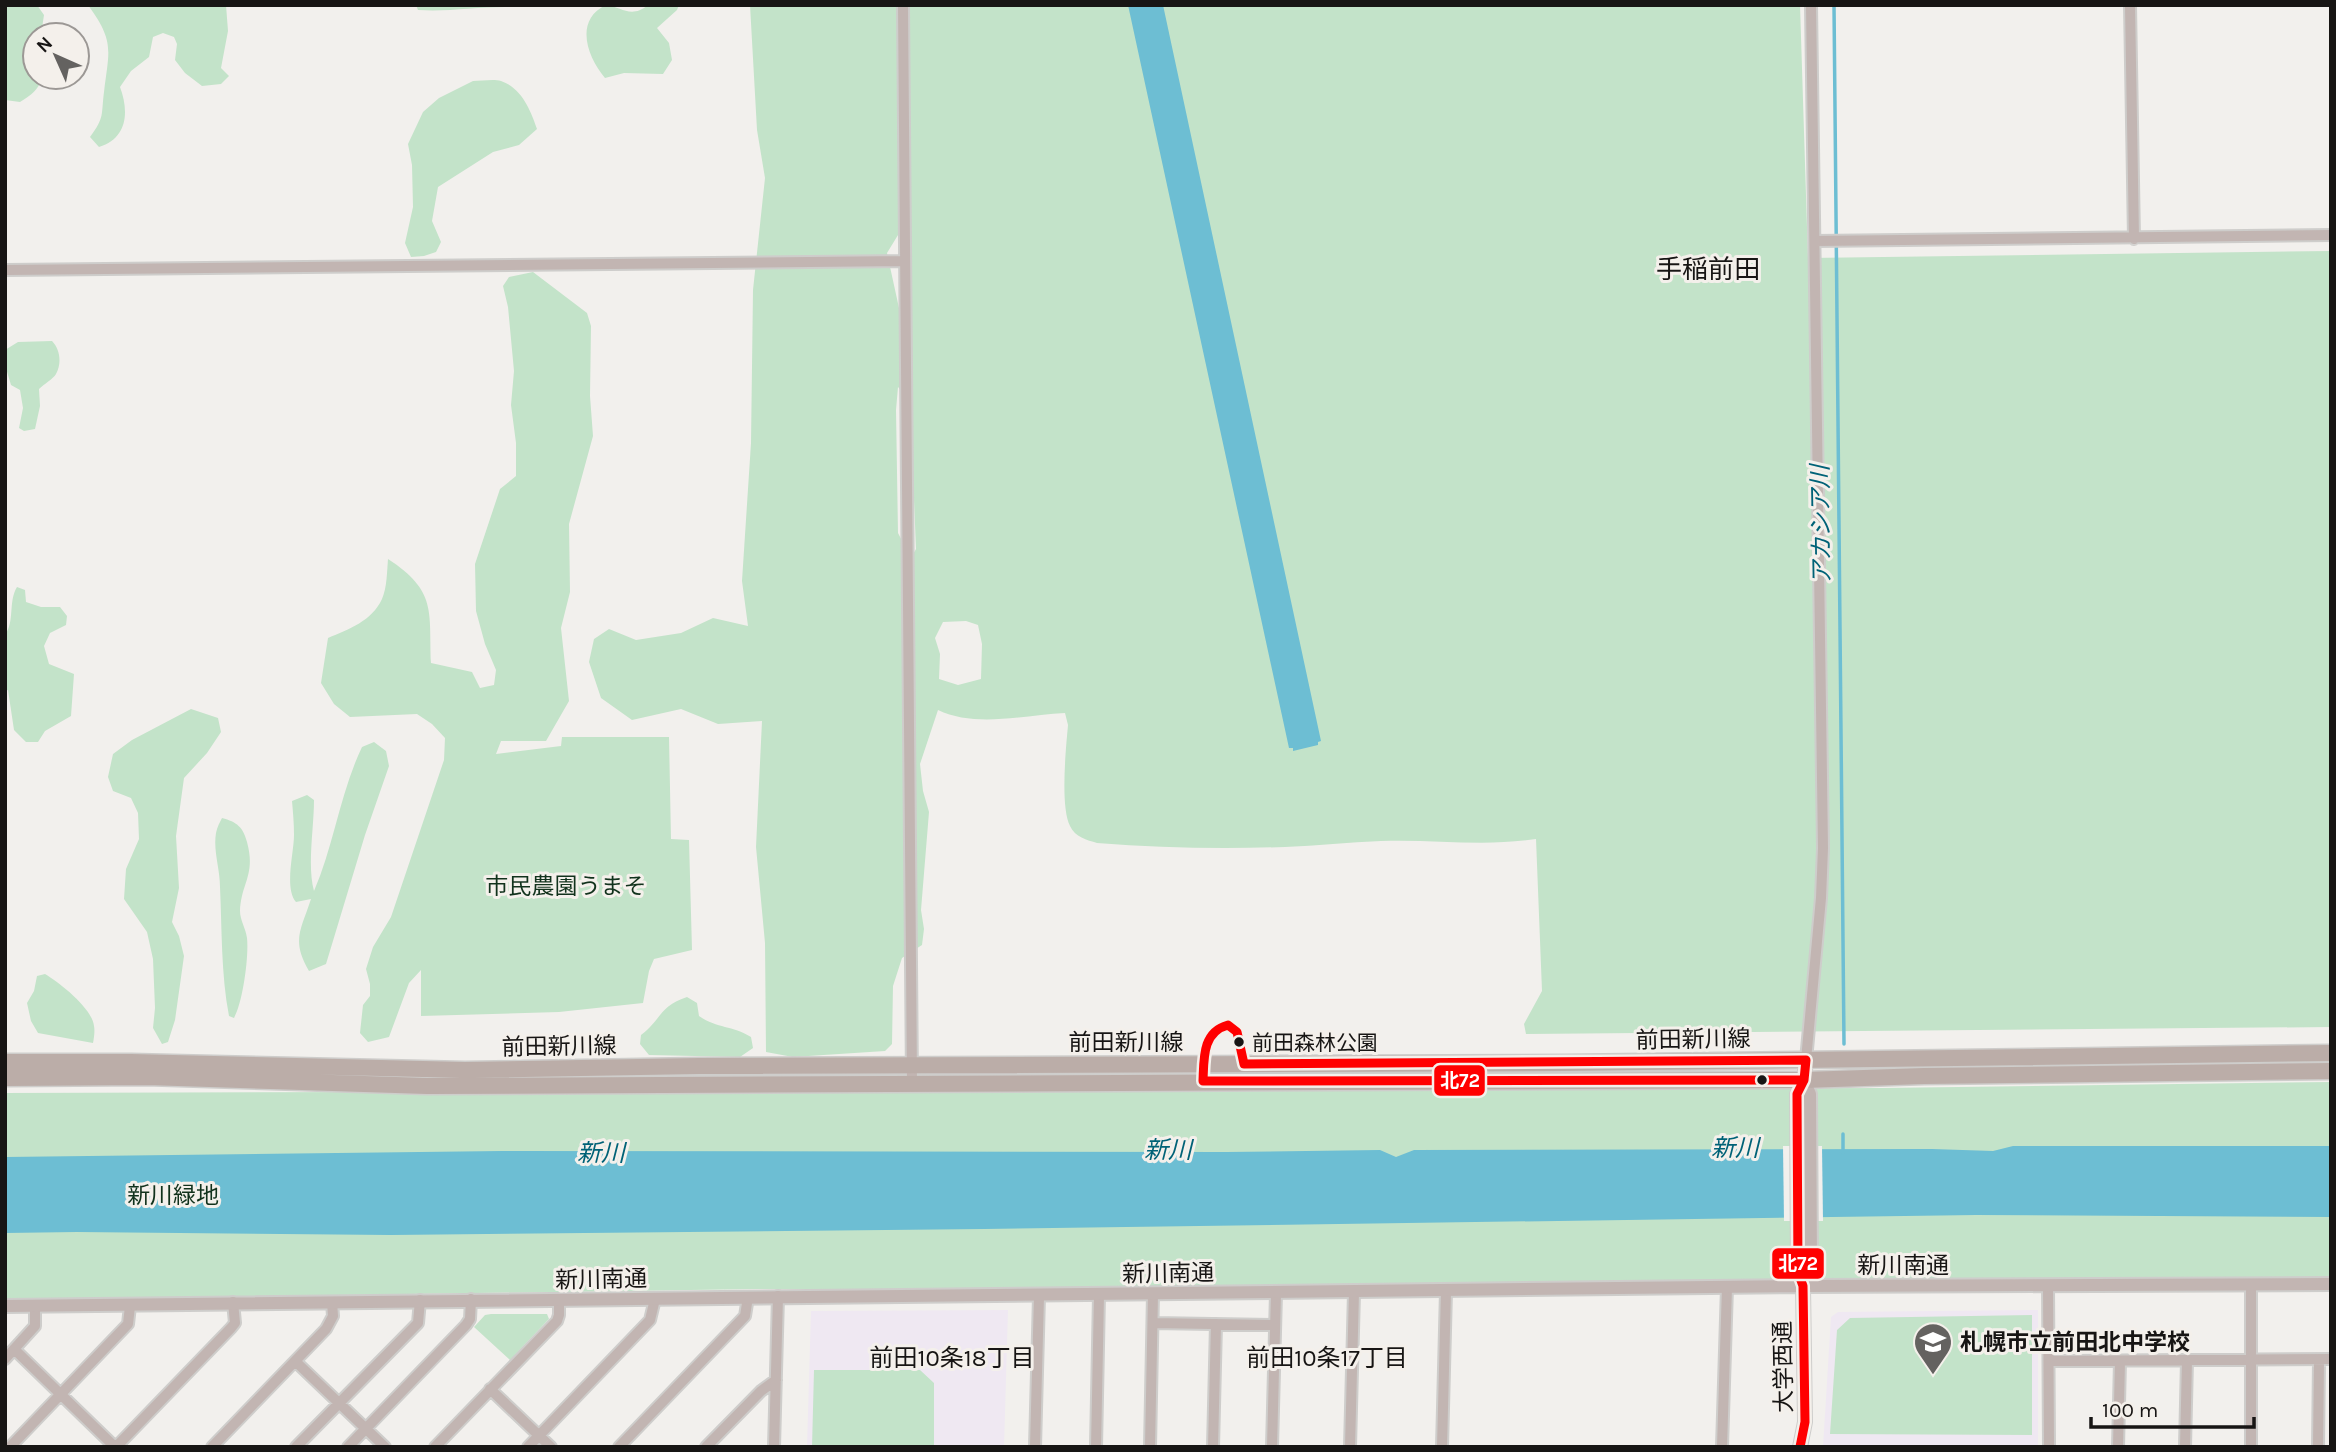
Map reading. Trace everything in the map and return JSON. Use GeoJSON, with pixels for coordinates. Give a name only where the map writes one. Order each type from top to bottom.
{"type":"FeatureCollection","features":[{"type":"Feature","properties":{"kind":"main road","name":"前田新川線"},"geometry":{"type":"LineString","coordinates":[[5,1062],[131,1062],[464,1070],[1806,1060],[2331,1053]]}},
{"type":"Feature","properties":{"kind":"main road","name":"前田新川線"},"geometry":{"type":"LineString","coordinates":[[5,1077],[147,1077],[427,1086],[912,1083],[1804,1089],[1992,1075],[2331,1071]]}},
{"type":"Feature","properties":{"kind":"street"},"geometry":{"type":"LineString","coordinates":[[903,5],[912,1083]]}},
{"type":"Feature","properties":{"kind":"street"},"geometry":{"type":"LineString","coordinates":[[1806,1060],[1823,848],[1818,241],[1811,5]]}},
{"type":"Feature","properties":{"kind":"street"},"geometry":{"type":"LineString","coordinates":[[2130,5],[2134,239]]}},
{"type":"Feature","properties":{"kind":"street"},"geometry":{"type":"LineString","coordinates":[[1818,241],[2331,235]]}},
{"type":"Feature","properties":{"kind":"street"},"geometry":{"type":"LineString","coordinates":[[5,270],[905,261]]}},
{"type":"Feature","properties":{"kind":"street","name":"大学西通"},"geometry":{"type":"LineString","coordinates":[[1800,1447],[1805,1422],[1803,1286],[1806,1060]]}},
{"type":"Feature","properties":{"kind":"street","name":"新川南通"},"geometry":{"type":"LineString","coordinates":[[5,1306],[1803,1286],[2331,1284]]}},
{"type":"Feature","properties":{"kind":"street"},"geometry":{"type":"LineString","coordinates":[[2251,1285],[2251,1447]]}},
{"type":"Feature","properties":{"kind":"street"},"geometry":{"type":"LineString","coordinates":[[2048,1286],[2049,1447]]}},
{"type":"Feature","properties":{"kind":"street"},"geometry":{"type":"LineString","coordinates":[[1722,1447],[1727,1287]]}},
{"type":"Feature","properties":{"kind":"street"},"geometry":{"type":"LineString","coordinates":[[1442,1447],[1446,1290]]}},
{"type":"Feature","properties":{"kind":"street"},"geometry":{"type":"LineString","coordinates":[[1350,1447],[1353,1292]]}},
{"type":"Feature","properties":{"kind":"street"},"geometry":{"type":"LineString","coordinates":[[1272,1447],[1276,1293]]}},
{"type":"Feature","properties":{"kind":"street"},"geometry":{"type":"LineString","coordinates":[[1150,1447],[1153,1294]]}},
{"type":"Feature","properties":{"kind":"street"},"geometry":{"type":"LineString","coordinates":[[1096,1447],[1099,1295]]}},
{"type":"Feature","properties":{"kind":"street"},"geometry":{"type":"LineString","coordinates":[[774,1447],[778,1296]]}},
{"type":"Feature","properties":{"kind":"street"},"geometry":{"type":"LineString","coordinates":[[1035,1447],[1039,1296]]}},
{"type":"Feature","properties":{"kind":"street"},"geometry":{"type":"LineString","coordinates":[[619,1447],[745,1316],[748,1297]]}},
{"type":"Feature","properties":{"kind":"street"},"geometry":{"type":"LineString","coordinates":[[348,1447],[466,1325],[470,1319],[471,1299]]}},
{"type":"Feature","properties":{"kind":"street"},"geometry":{"type":"LineString","coordinates":[[528,1447],[650,1320],[655,1299]]}},
{"type":"Feature","properties":{"kind":"street"},"geometry":{"type":"LineString","coordinates":[[296,1447],[418,1322],[420,1300]]}},
{"type":"Feature","properties":{"kind":"street"},"geometry":{"type":"LineString","coordinates":[[435,1447],[556,1321],[559,1301]]}},
{"type":"Feature","properties":{"kind":"street"},"geometry":{"type":"LineString","coordinates":[[14,1349],[115,1447],[231,1328],[235,1323],[233,1302]]}},
{"type":"Feature","properties":{"kind":"street"},"geometry":{"type":"LineString","coordinates":[[212,1447],[329,1324],[333,1316],[332,1303]]}},
{"type":"Feature","properties":{"kind":"street"},"geometry":{"type":"LineString","coordinates":[[5,1359],[35,1326],[36,1305]]}},
{"type":"Feature","properties":{"kind":"street"},"geometry":{"type":"LineString","coordinates":[[10,1447],[128,1324],[130,1306]]}},
{"type":"Feature","properties":{"kind":"street"},"geometry":{"type":"LineString","coordinates":[[1153,1323],[1275,1325]]}},
{"type":"Feature","properties":{"kind":"street"},"geometry":{"type":"LineString","coordinates":[[1213,1447],[1216,1324]]}},
{"type":"Feature","properties":{"kind":"street"},"geometry":{"type":"LineString","coordinates":[[2050,1361],[2331,1359]]}},
{"type":"Feature","properties":{"kind":"street"},"geometry":{"type":"LineString","coordinates":[[2185,1447],[2187,1360]]}},
{"type":"Feature","properties":{"kind":"street"},"geometry":{"type":"LineString","coordinates":[[2318,1447],[2319,1360]]}},
{"type":"Feature","properties":{"kind":"street"},"geometry":{"type":"LineString","coordinates":[[295,1361],[385,1447]]}},
{"type":"Feature","properties":{"kind":"street"},"geometry":{"type":"LineString","coordinates":[[2118,1447],[2120,1361]]}},
{"type":"Feature","properties":{"kind":"street"},"geometry":{"type":"LineString","coordinates":[[706,1447],[761,1391],[776,1380]]}},
{"type":"Feature","properties":{"kind":"street"},"geometry":{"type":"LineString","coordinates":[[490,1390],[551,1447]]}},
{"type":"Feature","properties":{"kind":"shaded area"},"geometry":{"type":"Polygon","coordinates":[[[1008,1310],[1004,1447],[807,1447],[811,1311],[1008,1310]]]}},
{"type":"Feature","properties":{"kind":"shaded area","name":"札幌市立前田北中学校"},"geometry":{"type":"Polygon","coordinates":[[[2038,1310],[2038,1447],[1823,1447],[1831,1317],[1838,1312],[2038,1310]]]}},
{"type":"Feature","properties":{"kind":"green space"},"geometry":{"type":"Polygon","coordinates":[[[37,5],[44,15],[43,21],[21,21],[21,91],[35,91],[20,102],[5,100],[5,7],[37,5]]]}},
{"type":"Feature","properties":{"kind":"green space"},"geometry":{"type":"Polygon","coordinates":[[[88,5],[226,5],[228,31],[221,68],[229,76],[221,84],[202,86],[185,73],[175,60],[177,44],[174,37],[163,33],[153,37],[149,57],[131,71],[120,87],[125,105],[121,130],[109,143],[99,147],[90,137],[102,116],[108,47],[103,28],[88,5]]]}},
{"type":"Feature","properties":{"kind":"green space"},"geometry":{"type":"Polygon","coordinates":[[[416,5],[508,5],[418,10],[416,5]]]}},
{"type":"Feature","properties":{"kind":"green space"},"geometry":{"type":"Polygon","coordinates":[[[606,5],[631,12],[648,5],[679,5],[657,28],[669,43],[672,60],[663,74],[624,73],[605,78],[589,50],[587,29],[596,12],[606,5]]]}},
{"type":"Feature","properties":{"kind":"green space"},"geometry":{"type":"Polygon","coordinates":[[[750,5],[1800,5],[1808,258],[2331,251],[2331,1027],[1526,1034],[1524,1024],[1542,991],[1536,839],[1478,843],[1381,841],[1238,848],[1097,843],[1075,833],[1067,817],[1064,777],[1068,725],[1065,713],[984,719],[952,715],[938,710],[920,764],[929,812],[921,910],[924,929],[922,945],[902,958],[893,986],[892,1044],[885,1051],[793,1057],[766,1052],[765,943],[756,847],[762,721],[718,724],[681,709],[632,720],[601,698],[589,662],[594,639],[609,629],[636,640],[681,633],[713,618],[748,626],[742,581],[751,443],[753,290],[765,178],[757,130],[750,5]],[[900,218],[898,235],[887,253],[899,308],[907,301],[900,218]],[[898,387],[898,533],[911,558],[916,549],[910,401],[898,387]],[[966,621],[943,622],[935,638],[940,654],[939,679],[958,685],[981,679],[982,644],[978,625],[966,621]]]}},
{"type":"Feature","properties":{"kind":"green space"},"geometry":{"type":"Polygon","coordinates":[[[498,80],[515,89],[529,108],[537,129],[519,145],[493,152],[438,187],[432,221],[441,242],[436,252],[411,257],[405,243],[413,207],[412,165],[408,144],[423,112],[439,98],[473,81],[498,80]]]}},
{"type":"Feature","properties":{"kind":"green space","name":"市民農園うまそ"},"geometry":{"type":"Polygon","coordinates":[[[533,272],[587,313],[591,326],[590,396],[593,436],[569,524],[570,592],[561,628],[569,701],[546,741],[501,741],[496,754],[561,746],[562,737],[669,737],[671,839],[689,840],[692,950],[654,959],[643,1003],[559,1012],[421,1016],[421,970],[409,983],[389,1037],[368,1042],[360,1033],[363,1005],[370,996],[366,969],[373,947],[391,917],[444,760],[445,738],[432,724],[417,714],[350,717],[334,704],[321,683],[328,638],[359,623],[378,607],[385,590],[388,559],[415,581],[423,592],[429,616],[431,663],[472,672],[480,688],[494,685],[496,670],[476,611],[475,564],[500,489],[516,476],[516,443],[511,405],[514,371],[508,307],[503,286],[509,277],[533,272]]]}},
{"type":"Feature","properties":{"kind":"green space"},"geometry":{"type":"Polygon","coordinates":[[[52,341],[59,356],[58,370],[53,378],[39,389],[40,406],[35,429],[24,431],[19,428],[23,408],[20,390],[11,385],[5,365],[5,350],[18,342],[52,341]]]}},
{"type":"Feature","properties":{"kind":"green space"},"geometry":{"type":"Polygon","coordinates":[[[17,587],[25,590],[26,602],[41,607],[60,607],[67,616],[66,625],[50,633],[44,646],[49,664],[74,674],[71,716],[45,731],[38,742],[26,742],[14,730],[8,690],[5,691],[5,635],[10,624],[17,587]]]}},
{"type":"Feature","properties":{"kind":"green space"},"geometry":{"type":"Polygon","coordinates":[[[191,709],[218,718],[221,732],[207,753],[184,778],[176,836],[179,888],[172,922],[184,956],[175,1020],[168,1042],[162,1044],[153,1028],[153,959],[147,932],[124,899],[126,869],[139,839],[138,813],[131,798],[113,791],[108,777],[113,754],[132,740],[191,709]]]}},
{"type":"Feature","properties":{"kind":"green space"},"geometry":{"type":"Polygon","coordinates":[[[374,742],[386,751],[389,766],[326,964],[309,971],[299,943],[301,927],[311,899],[296,902],[291,888],[294,835],[292,801],[307,795],[314,800],[311,859],[314,891],[354,765],[362,747],[374,742]]]}},
{"type":"Feature","properties":{"kind":"green space"},"geometry":{"type":"Polygon","coordinates":[[[222,818],[235,823],[241,829],[250,863],[240,911],[247,938],[246,967],[243,990],[234,1018],[229,1016],[225,984],[220,880],[215,846],[216,831],[222,818]]]}},
{"type":"Feature","properties":{"kind":"green space"},"geometry":{"type":"Polygon","coordinates":[[[45,974],[67,990],[88,1012],[94,1026],[93,1043],[38,1033],[31,1021],[27,1003],[34,991],[37,976],[45,974]]]}},
{"type":"Feature","properties":{"kind":"green space"},"geometry":{"type":"Polygon","coordinates":[[[687,997],[697,1003],[699,1016],[751,1037],[753,1048],[740,1057],[649,1055],[640,1044],[641,1035],[671,1004],[687,997]]]}},
{"type":"Feature","properties":{"kind":"green space","name":"新川緑地"},"geometry":{"type":"Polygon","coordinates":[[[2331,1082],[2331,1278],[951,1290],[757,1289],[5,1300],[5,1093],[1882,1088],[2331,1082]]]}},
{"type":"Feature","properties":{"kind":"green space"},"geometry":{"type":"Polygon","coordinates":[[[547,1314],[549,1319],[510,1360],[474,1327],[485,1315],[547,1314]]]}},
{"type":"Feature","properties":{"kind":"green space","name":"札幌市立前田北中学校"},"geometry":{"type":"Polygon","coordinates":[[[2032,1315],[2032,1435],[1830,1434],[1837,1330],[1850,1318],[2032,1315]]]}},
{"type":"Feature","properties":{"kind":"green space"},"geometry":{"type":"Polygon","coordinates":[[[814,1370],[920,1370],[934,1383],[934,1447],[812,1447],[814,1370]]]}},
{"type":"Feature","properties":{"kind":"water"},"geometry":{"type":"Polygon","coordinates":[[[1128,5],[1163,5],[1321,741],[1318,745],[1293,751],[1293,748],[1289,748],[1128,5]]]}},
{"type":"Feature","properties":{"kind":"water","name":"新川"},"geometry":{"type":"Polygon","coordinates":[[[2013,1146],[2331,1146],[2331,1217],[1976,1215],[391,1235],[5,1233],[5,1157],[502,1151],[1380,1150],[1396,1157],[1414,1150],[1993,1151],[2013,1146]]]}},
{"type":"Feature","properties":{"kind":"pier"},"geometry":{"type":"Polygon","coordinates":[[[1783,1146],[1822,1146],[1823,1221],[1784,1221],[1783,1146]]]}},
{"type":"Feature","properties":{"kind":"waterway","name":"アカシア川"},"geometry":{"type":"LineString","coordinates":[[1834,5],[1844,1044]]}},
{"type":"Feature","properties":{"kind":"waterway","name":"アカシア川"},"geometry":{"type":"LineString","coordinates":[[1843,1134],[1843,1153]]}},
{"type":"Feature","properties":{"kind":"transit line","name":"北72"},"geometry":{"type":"LineString","coordinates":[[1228,1025],[1237,1032],[1244,1064],[1806,1060],[1804,1080],[1203,1081],[1204,1055],[1209,1040],[1213,1034],[1228,1025]]}},
{"type":"Feature","properties":{"kind":"transit line","name":"北72"},"geometry":{"type":"LineString","coordinates":[[1800,1447],[1805,1422],[1803,1286],[1798,1272],[1797,1094],[1804,1080]]}},
{"type":"Feature","properties":{"kind":"place","name":"前田森林公園"},"geometry":{"type":"Point","coordinates":[1239,1042]}},
{"type":"Feature","properties":{"kind":"place","name":"札幌市立前田北中学校"},"geometry":{"type":"Point","coordinates":[1933,1376]}},
{"type":"Feature","properties":{"kind":"district","name":"手稲前田"},"geometry":{"type":"Point","coordinates":[1708,269]}},
{"type":"Feature","properties":{"kind":"district","name":"前田10条18丁目"},"geometry":{"type":"Point","coordinates":[952,1358]}},
{"type":"Feature","properties":{"kind":"district","name":"前田10条17丁目"},"geometry":{"type":"Point","coordinates":[1327,1358]}}]}
